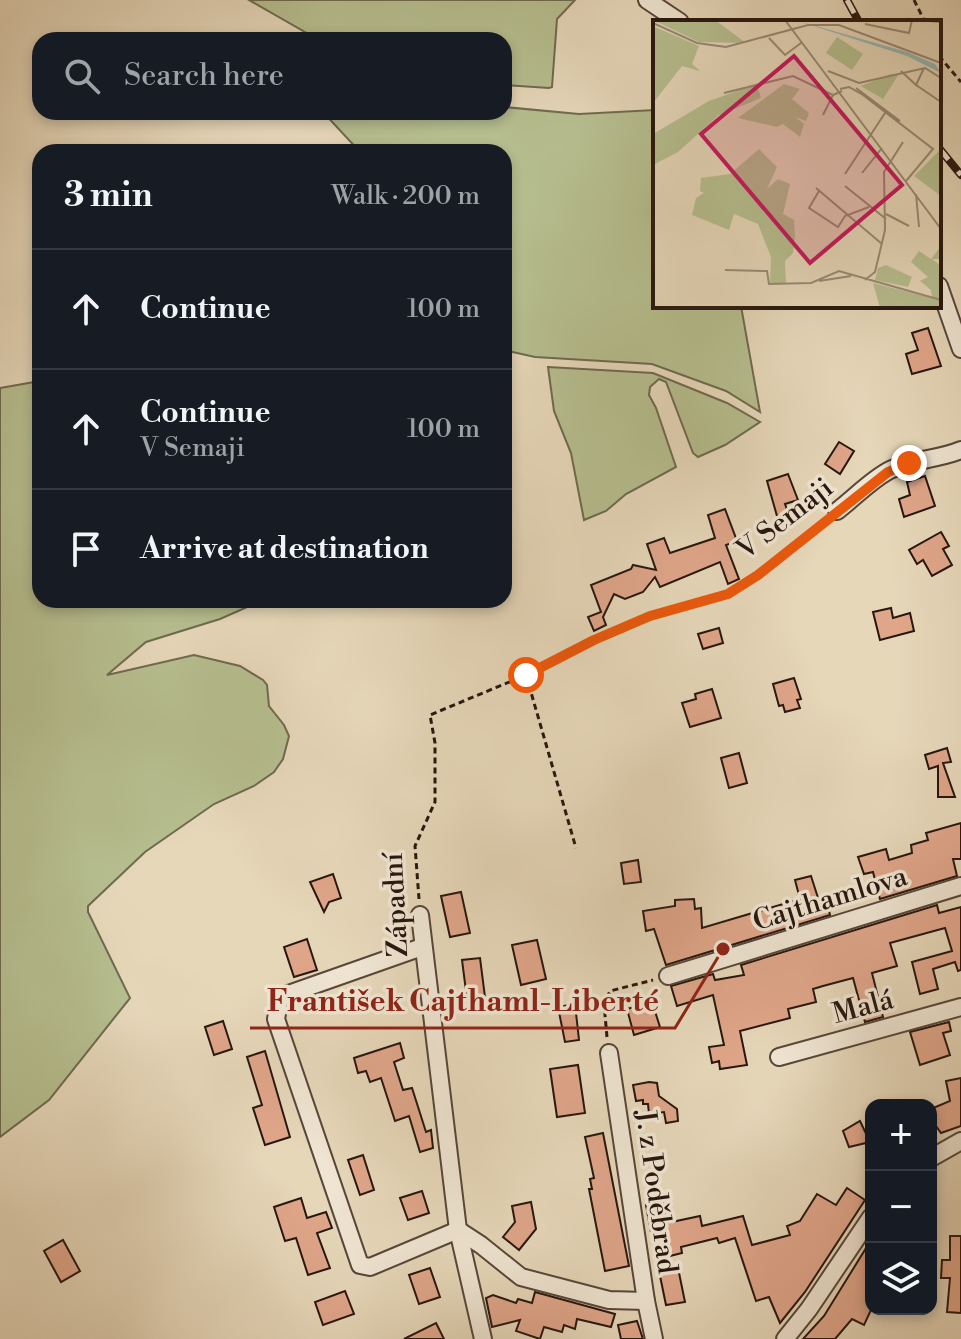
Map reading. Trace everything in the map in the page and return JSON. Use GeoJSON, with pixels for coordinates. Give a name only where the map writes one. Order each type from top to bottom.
{"type":"FeatureCollection","features":[{"type":"Feature","properties":{"kind":"street"},"geometry":{"type":"LineString","coordinates":[[647,0],[677,20]]}},
{"type":"Feature","properties":{"kind":"street"},"geometry":{"type":"LineString","coordinates":[[941,292],[961,349]]}},
{"type":"Feature","properties":{"kind":"street","name":"V Semaji"},"geometry":{"type":"LineString","coordinates":[[837,511],[888,472],[909,463],[941,458],[961,450]]}},
{"type":"Feature","properties":{"kind":"street","name":"Cajthamlova"},"geometry":{"type":"LineString","coordinates":[[668,976],[961,886]]}},
{"type":"Feature","properties":{"kind":"street","name":"Západní"},"geometry":{"type":"LineString","coordinates":[[420,915],[458,1230],[483,1339]]}},
{"type":"Feature","properties":{"kind":"street"},"geometry":{"type":"LineString","coordinates":[[422,947],[280,997],[276,1019],[360,1265],[370,1267],[458,1230],[521,1277],[609,1300],[646,1301]]}},
{"type":"Feature","properties":{"kind":"street","name":"Malá"},"geometry":{"type":"LineString","coordinates":[[779,1057],[961,1007]]}},
{"type":"Feature","properties":{"kind":"street","name":"J. z Poděbrad"},"geometry":{"type":"LineString","coordinates":[[609,1053],[654,1339]]}},
{"type":"Feature","properties":{"kind":"street"},"geometry":{"type":"LineString","coordinates":[[937,1155],[961,1141]]}},
{"type":"Feature","properties":{"kind":"street"},"geometry":{"type":"LineString","coordinates":[[785,1339],[865,1226]]}},
{"type":"Feature","properties":{"kind":"path"},"geometry":{"type":"LineString","coordinates":[[914,0],[924,20]]}},
{"type":"Feature","properties":{"kind":"path"},"geometry":{"type":"LineString","coordinates":[[941,58],[961,82]]}},
{"type":"Feature","properties":{"kind":"path","name":"V Semaji"},"geometry":{"type":"LineString","coordinates":[[526,675],[650,616],[728,594],[758,575],[837,511]]}},
{"type":"Feature","properties":{"kind":"path"},"geometry":{"type":"LineString","coordinates":[[526,675],[576,848]]}},
{"type":"Feature","properties":{"kind":"path","name":"Západní"},"geometry":{"type":"LineString","coordinates":[[420,915],[415,846],[435,802],[435,743],[430,715],[526,675]]}},
{"type":"Feature","properties":{"kind":"path"},"geometry":{"type":"LineString","coordinates":[[609,1053],[604,1004],[610,991],[668,976]]}},
{"type":"Feature","properties":{"kind":"green space"},"geometry":{"type":"Polygon","coordinates":[[[249,0],[575,0],[557,19],[552,87],[549,88],[512,86],[512,32],[305,32],[249,0]]]}},
{"type":"Feature","properties":{"kind":"green space"},"geometry":{"type":"Polygon","coordinates":[[[512,108],[579,114],[653,110],[653,308],[741,308],[760,412],[726,391],[652,364],[535,357],[512,352],[512,144],[353,144],[330,120],[512,120],[512,108]]]}},
{"type":"Feature","properties":{"kind":"green space"},"geometry":{"type":"Polygon","coordinates":[[[548,367],[653,373],[727,403],[760,422],[725,445],[698,457],[693,453],[666,382],[659,379],[650,387],[649,395],[676,467],[626,494],[606,511],[584,520],[571,453],[554,411],[548,367]]]}},
{"type":"Feature","properties":{"kind":"green space"},"geometry":{"type":"Polygon","coordinates":[[[32,382],[32,608],[245,608],[146,642],[107,675],[194,655],[240,666],[267,685],[269,706],[289,736],[283,759],[274,772],[254,786],[214,804],[145,852],[88,906],[88,912],[130,998],[49,1100],[0,1137],[0,388],[32,382]]]}},
{"type":"Feature","properties":{"kind":"building"},"geometry":{"type":"Polygon","coordinates":[[[928,328],[941,366],[912,374],[906,354],[918,350],[912,333],[928,328]]]}},
{"type":"Feature","properties":{"kind":"building"},"geometry":{"type":"Polygon","coordinates":[[[839,442],[854,451],[840,474],[825,464],[839,442]]]}},
{"type":"Feature","properties":{"kind":"building"},"geometry":{"type":"Polygon","coordinates":[[[788,474],[798,500],[785,504],[790,518],[779,523],[767,481],[788,474]]]}},
{"type":"Feature","properties":{"kind":"building"},"geometry":{"type":"Polygon","coordinates":[[[925,476],[935,506],[904,517],[899,499],[910,495],[907,482],[925,476]]]}},
{"type":"Feature","properties":{"kind":"building"},"geometry":{"type":"Polygon","coordinates":[[[725,509],[737,541],[726,545],[739,579],[728,584],[720,562],[660,587],[655,577],[643,592],[625,599],[614,594],[603,617],[606,625],[594,631],[588,617],[601,612],[591,585],[631,569],[633,565],[656,570],[647,544],[664,538],[670,553],[715,538],[708,515],[725,509]]]}},
{"type":"Feature","properties":{"kind":"building"},"geometry":{"type":"Polygon","coordinates":[[[941,532],[949,546],[943,549],[952,565],[932,576],[923,560],[917,564],[909,550],[941,532]]]}},
{"type":"Feature","properties":{"kind":"building"},"geometry":{"type":"Polygon","coordinates":[[[891,608],[893,618],[910,613],[914,631],[880,640],[873,612],[891,608]]]}},
{"type":"Feature","properties":{"kind":"building"},"geometry":{"type":"Polygon","coordinates":[[[719,628],[723,643],[703,649],[698,634],[719,628]]]}},
{"type":"Feature","properties":{"kind":"building"},"geometry":{"type":"Polygon","coordinates":[[[794,678],[801,699],[797,700],[800,708],[785,712],[783,705],[779,706],[773,684],[794,678]]]}},
{"type":"Feature","properties":{"kind":"building"},"geometry":{"type":"Polygon","coordinates":[[[712,689],[721,718],[690,727],[682,703],[696,699],[695,694],[712,689]]]}},
{"type":"Feature","properties":{"kind":"building"},"geometry":{"type":"Polygon","coordinates":[[[947,748],[951,762],[943,763],[955,797],[938,797],[938,766],[929,769],[925,755],[947,748]]]}},
{"type":"Feature","properties":{"kind":"building"},"geometry":{"type":"Polygon","coordinates":[[[739,753],[747,783],[729,788],[721,758],[739,753]]]}},
{"type":"Feature","properties":{"kind":"building"},"geometry":{"type":"Polygon","coordinates":[[[961,823],[961,859],[953,859],[957,876],[880,899],[873,872],[864,874],[858,857],[886,849],[889,860],[912,853],[911,845],[928,840],[926,833],[961,823]]]}},
{"type":"Feature","properties":{"kind":"building"},"geometry":{"type":"Polygon","coordinates":[[[638,860],[641,882],[624,884],[621,863],[638,860]]]}},
{"type":"Feature","properties":{"kind":"building"},"geometry":{"type":"Polygon","coordinates":[[[333,874],[341,898],[329,902],[324,912],[310,882],[333,874]]]}},
{"type":"Feature","properties":{"kind":"building"},"geometry":{"type":"Polygon","coordinates":[[[811,876],[820,904],[827,902],[830,915],[666,965],[654,929],[646,931],[643,911],[675,906],[675,900],[694,899],[695,909],[701,908],[702,928],[800,899],[795,880],[811,876]]]}},
{"type":"Feature","properties":{"kind":"building"},"geometry":{"type":"Polygon","coordinates":[[[461,892],[470,933],[450,937],[441,896],[461,892]]]}},
{"type":"Feature","properties":{"kind":"building"},"geometry":{"type":"Polygon","coordinates":[[[937,905],[939,913],[961,907],[961,970],[958,971],[955,962],[933,969],[938,989],[920,994],[912,962],[952,951],[945,928],[890,943],[897,966],[872,973],[883,1017],[865,1022],[853,978],[813,989],[816,1002],[788,1009],[790,1018],[740,1031],[747,1065],[720,1069],[719,1061],[712,1063],[709,1047],[724,1045],[713,995],[677,1006],[671,986],[713,974],[715,980],[744,975],[741,965],[937,905]]]}},
{"type":"Feature","properties":{"kind":"building"},"geometry":{"type":"Polygon","coordinates":[[[307,939],[317,970],[294,977],[284,947],[307,939]]]}},
{"type":"Feature","properties":{"kind":"building"},"geometry":{"type":"Polygon","coordinates":[[[537,940],[546,979],[521,985],[512,945],[537,940]]]}},
{"type":"Feature","properties":{"kind":"building"},"geometry":{"type":"Polygon","coordinates":[[[480,958],[485,997],[467,999],[462,960],[480,958]]]}},
{"type":"Feature","properties":{"kind":"building"},"geometry":{"type":"Polygon","coordinates":[[[652,1002],[660,1027],[634,1035],[627,1009],[652,1002]]]}},
{"type":"Feature","properties":{"kind":"building"},"geometry":{"type":"Polygon","coordinates":[[[575,1004],[579,1040],[565,1042],[558,1007],[575,1004]]]}},
{"type":"Feature","properties":{"kind":"building"},"geometry":{"type":"Polygon","coordinates":[[[223,1021],[232,1049],[214,1055],[205,1027],[223,1021]]]}},
{"type":"Feature","properties":{"kind":"building"},"geometry":{"type":"Polygon","coordinates":[[[949,1022],[951,1031],[943,1033],[950,1055],[920,1065],[910,1032],[949,1022]]]}},
{"type":"Feature","properties":{"kind":"building"},"geometry":{"type":"Polygon","coordinates":[[[400,1043],[404,1058],[394,1062],[403,1090],[412,1088],[426,1132],[431,1130],[433,1148],[420,1152],[409,1116],[395,1121],[381,1078],[370,1082],[366,1071],[358,1073],[354,1058],[400,1043]]]}},
{"type":"Feature","properties":{"kind":"building"},"geometry":{"type":"Polygon","coordinates":[[[265,1051],[290,1137],[265,1145],[253,1108],[262,1105],[247,1057],[265,1051]]]}},
{"type":"Feature","properties":{"kind":"building"},"geometry":{"type":"Polygon","coordinates":[[[578,1065],[585,1113],[557,1117],[550,1069],[578,1065]]]}},
{"type":"Feature","properties":{"kind":"building"},"geometry":{"type":"Polygon","coordinates":[[[961,1078],[961,1126],[941,1133],[937,1127],[937,1106],[950,1101],[946,1081],[961,1078]]]}},
{"type":"Feature","properties":{"kind":"building"},"geometry":{"type":"Polygon","coordinates":[[[657,1083],[659,1096],[677,1109],[678,1121],[666,1123],[664,1112],[649,1114],[648,1104],[643,1104],[643,1100],[636,1101],[633,1085],[657,1083]]]}},
{"type":"Feature","properties":{"kind":"building"},"geometry":{"type":"Polygon","coordinates":[[[860,1121],[865,1132],[865,1143],[849,1147],[843,1131],[860,1121]]]}},
{"type":"Feature","properties":{"kind":"building"},"geometry":{"type":"Polygon","coordinates":[[[603,1133],[629,1266],[605,1271],[589,1189],[592,1189],[590,1179],[594,1178],[585,1137],[603,1133]]]}},
{"type":"Feature","properties":{"kind":"building"},"geometry":{"type":"Polygon","coordinates":[[[363,1155],[374,1190],[360,1195],[348,1160],[363,1155]]]}},
{"type":"Feature","properties":{"kind":"building"},"geometry":{"type":"Polygon","coordinates":[[[847,1188],[865,1200],[805,1292],[780,1323],[769,1297],[756,1301],[735,1238],[719,1243],[717,1238],[681,1247],[682,1253],[670,1256],[664,1230],[651,1232],[646,1205],[663,1202],[667,1223],[700,1216],[702,1226],[743,1216],[752,1245],[790,1235],[787,1226],[800,1221],[817,1194],[836,1205],[847,1188]]]}},
{"type":"Feature","properties":{"kind":"building"},"geometry":{"type":"Polygon","coordinates":[[[422,1191],[429,1213],[408,1220],[400,1198],[422,1191]]]}},
{"type":"Feature","properties":{"kind":"building"},"geometry":{"type":"Polygon","coordinates":[[[301,1198],[307,1218],[326,1212],[332,1228],[317,1233],[330,1268],[308,1275],[296,1238],[285,1241],[274,1207],[301,1198]]]}},
{"type":"Feature","properties":{"kind":"building"},"geometry":{"type":"Polygon","coordinates":[[[531,1202],[536,1229],[519,1250],[503,1237],[515,1222],[512,1206],[531,1202]]]}},
{"type":"Feature","properties":{"kind":"building"},"geometry":{"type":"Polygon","coordinates":[[[950,1236],[961,1236],[961,1313],[947,1312],[950,1278],[941,1278],[942,1260],[950,1260],[950,1236]]]}},
{"type":"Feature","properties":{"kind":"building"},"geometry":{"type":"Polygon","coordinates":[[[63,1240],[80,1271],[61,1282],[44,1251],[63,1240]]]}},
{"type":"Feature","properties":{"kind":"building"},"geometry":{"type":"Polygon","coordinates":[[[865,1250],[865,1315],[869,1315],[864,1325],[852,1319],[835,1339],[803,1339],[824,1316],[865,1250]]]}},
{"type":"Feature","properties":{"kind":"building"},"geometry":{"type":"Polygon","coordinates":[[[430,1268],[440,1297],[419,1304],[409,1275],[430,1268]]]}},
{"type":"Feature","properties":{"kind":"building"},"geometry":{"type":"Polygon","coordinates":[[[678,1268],[685,1302],[666,1305],[659,1271],[678,1268]]]}},
{"type":"Feature","properties":{"kind":"building"},"geometry":{"type":"Polygon","coordinates":[[[345,1291],[354,1314],[323,1325],[315,1302],[345,1291]]]}},
{"type":"Feature","properties":{"kind":"building"},"geometry":{"type":"Polygon","coordinates":[[[535,1292],[615,1314],[611,1327],[577,1319],[575,1329],[564,1325],[562,1332],[544,1327],[540,1339],[516,1331],[520,1320],[492,1327],[486,1298],[493,1295],[516,1303],[518,1299],[532,1303],[535,1292]]]}},
{"type":"Feature","properties":{"kind":"building"},"geometry":{"type":"Polygon","coordinates":[[[637,1321],[643,1339],[621,1339],[618,1325],[637,1321]]]}},
{"type":"Feature","properties":{"kind":"building"},"geometry":{"type":"Polygon","coordinates":[[[436,1323],[444,1339],[404,1339],[436,1323]]]}},
{"type":"Feature","properties":{"kind":"railway"},"geometry":{"type":"LineString","coordinates":[[847,0],[858,20]]}},
{"type":"Feature","properties":{"kind":"railway"},"geometry":{"type":"LineString","coordinates":[[941,150],[961,175]]}},
{"type":"Feature","properties":{"kind":"place","name":"František Cajthaml-Liberté"},"geometry":{"type":"Point","coordinates":[723,949]}},
{"type":"Feature","properties":{"kind":"route"},"geometry":{"type":"LineString","coordinates":[[526,675],[650,616],[728,594],[758,575],[888,472],[909,463]]}}]}
